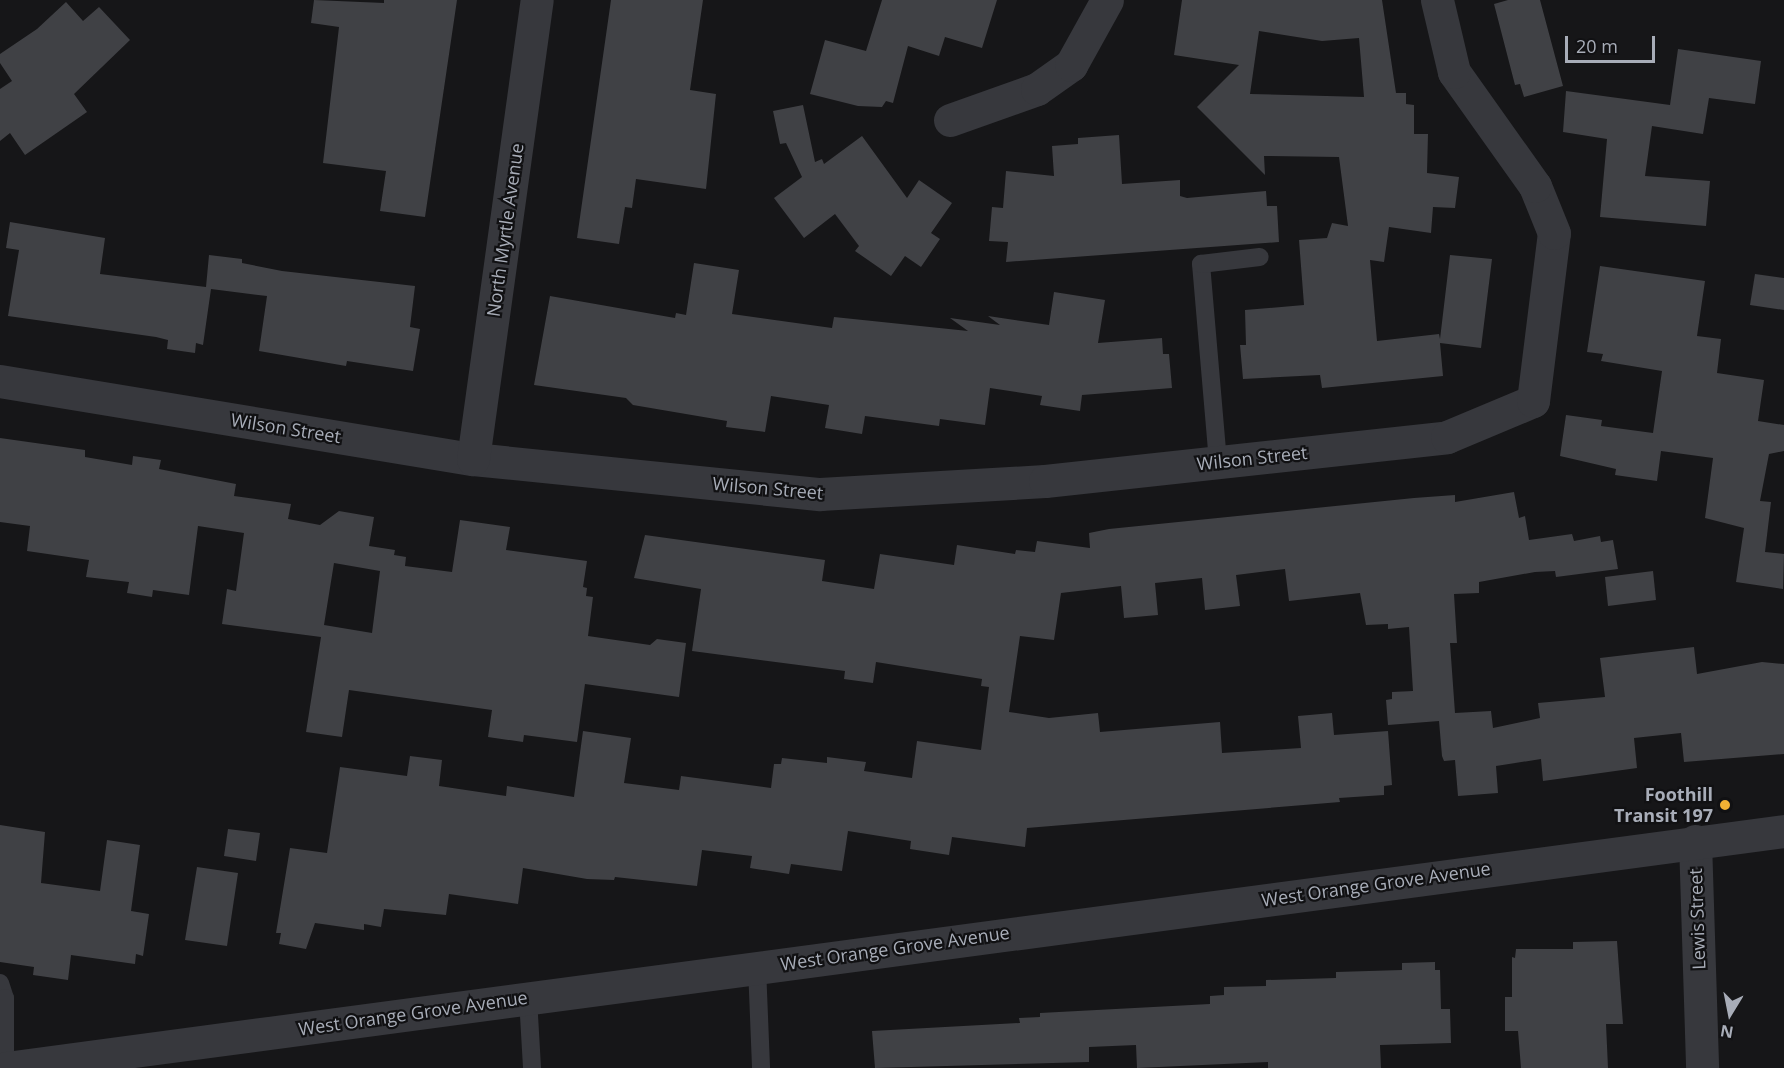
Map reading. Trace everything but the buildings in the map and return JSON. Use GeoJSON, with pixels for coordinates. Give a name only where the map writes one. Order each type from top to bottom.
{"type":"FeatureCollection","features":[{"type":"Feature","properties":{"kind":"street","name":"North Myrtle Avenue"},"geometry":{"type":"LineString","coordinates":[[473,459],[537,0]]}},
{"type":"Feature","properties":{"kind":"street"},"geometry":{"type":"LineString","coordinates":[[950,120],[1037,89],[1071,65],[1107,0]]}},
{"type":"Feature","properties":{"kind":"street","name":"Wilson Street"},"geometry":{"type":"LineString","coordinates":[[0,381],[473,459],[820,494],[1045,481],[1446,437],[1533,401],[1554,233],[1535,186],[1454,72],[1437,0]]}},
{"type":"Feature","properties":{"kind":"street","name":"West Orange Grove Avenue"},"geometry":{"type":"LineString","coordinates":[[5,1068],[68,1064],[528,998],[1695,841],[1784,831]]}},
{"type":"Feature","properties":{"kind":"street","name":"Lewis Street"},"geometry":{"type":"LineString","coordinates":[[1695,841],[1702,1068]]}},
{"type":"Feature","properties":{"kind":"lane"},"geometry":{"type":"LineString","coordinates":[[1218,462],[1201,264],[1260,257]]}},
{"type":"Feature","properties":{"kind":"lane"},"geometry":{"type":"LineString","coordinates":[[757,967],[761,1068]]}},
{"type":"Feature","properties":{"kind":"lane"},"geometry":{"type":"LineString","coordinates":[[0,983],[5,998],[5,1068]]}},
{"type":"Feature","properties":{"kind":"lane"},"geometry":{"type":"LineString","coordinates":[[528,998],[532,1068]]}},
{"type":"Feature","properties":{"kind":"place","name":"Foothill Transit 197"},"geometry":{"type":"Point","coordinates":[1725,805]}}]}
